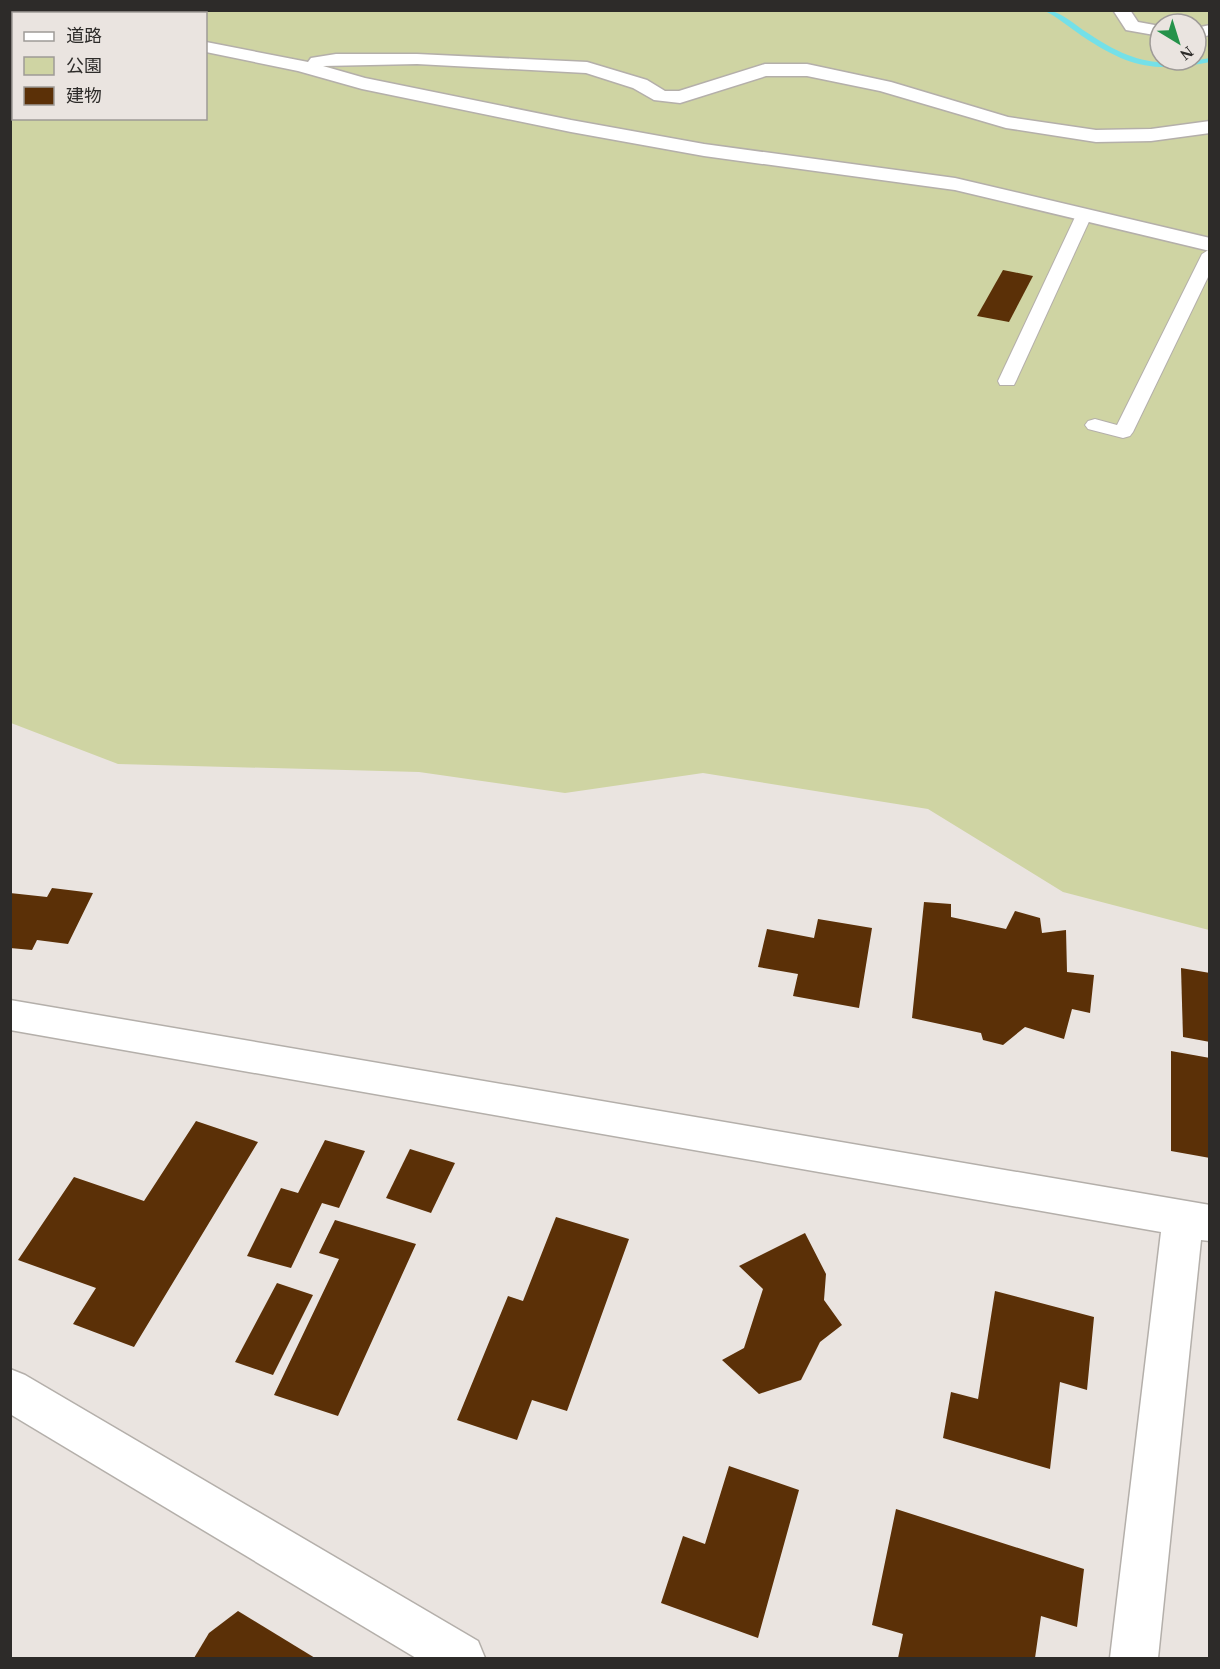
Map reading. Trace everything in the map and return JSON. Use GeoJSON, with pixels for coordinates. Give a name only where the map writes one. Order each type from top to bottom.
{"type":"FeatureCollection","features":[{"type":"Feature","properties":{"kind":"street"},"geometry":{"type":"LineString","coordinates":[[1121,10],[1132,26],[1148,29]]}},
{"type":"Feature","properties":{"kind":"street"},"geometry":{"type":"LineString","coordinates":[[207,47],[571,126],[704,150],[955,184],[1209,245]]}},
{"type":"Feature","properties":{"kind":"street"},"geometry":{"type":"LineString","coordinates":[[301,66],[336,59],[406,59],[587,68],[640,84],[662,96],[680,97],[765,70],[807,70],[884,86],[1006,122],[1096,136],[1150,135],[1209,127]]}},
{"type":"Feature","properties":{"kind":"street"},"geometry":{"type":"LineString","coordinates":[[10,1015],[1196,1220],[1134,1659]]}},
{"type":"Feature","properties":{"kind":"street"},"geometry":{"type":"LineString","coordinates":[[10,1390],[460,1658]]}},
{"type":"Feature","properties":{"kind":"lane"},"geometry":{"type":"LineString","coordinates":[[1007,381],[1084,214]]}},
{"type":"Feature","properties":{"kind":"lane"},"geometry":{"type":"LineString","coordinates":[[1095,425],[1123,432],[1209,254]]}},
{"type":"Feature","properties":{"kind":"green space"},"geometry":{"type":"Polygon","coordinates":[[[11,11],[1209,11],[1209,930],[1063,892],[928,809],[703,773],[565,793],[419,772],[118,764],[11,723],[11,11]]]}},
{"type":"Feature","properties":{"kind":"building"},"geometry":{"type":"Polygon","coordinates":[[[1003,270],[1033,276],[1009,322],[977,316],[1003,270]]]}},
{"type":"Feature","properties":{"kind":"building"},"geometry":{"type":"Polygon","coordinates":[[[52,888],[93,893],[68,944],[37,940],[32,950],[10,948],[10,893],[47,897],[52,888]]]}},
{"type":"Feature","properties":{"kind":"building"},"geometry":{"type":"Polygon","coordinates":[[[924,902],[951,904],[951,917],[1006,929],[1015,911],[1040,918],[1042,933],[1066,930],[1067,972],[1094,975],[1090,1013],[1072,1009],[1064,1039],[1025,1027],[1003,1045],[983,1040],[981,1033],[912,1018],[924,902]]]}},
{"type":"Feature","properties":{"kind":"building"},"geometry":{"type":"Polygon","coordinates":[[[818,919],[872,928],[859,1008],[793,996],[798,974],[758,967],[767,929],[814,938],[818,919]]]}},
{"type":"Feature","properties":{"kind":"building"},"geometry":{"type":"Polygon","coordinates":[[[1181,968],[1210,973],[1210,1042],[1183,1037],[1181,968]]]}},
{"type":"Feature","properties":{"kind":"building"},"geometry":{"type":"Polygon","coordinates":[[[1171,1051],[1210,1058],[1210,1158],[1171,1151],[1171,1051]]]}},
{"type":"Feature","properties":{"kind":"building"},"geometry":{"type":"Polygon","coordinates":[[[196,1121],[258,1142],[134,1347],[73,1324],[96,1288],[18,1260],[74,1177],[144,1201],[196,1121]]]}},
{"type":"Feature","properties":{"kind":"building"},"geometry":{"type":"Polygon","coordinates":[[[325,1140],[365,1151],[339,1208],[322,1203],[291,1268],[247,1256],[281,1188],[298,1193],[325,1140]]]}},
{"type":"Feature","properties":{"kind":"building"},"geometry":{"type":"Polygon","coordinates":[[[410,1149],[455,1163],[431,1213],[386,1198],[410,1149]]]}},
{"type":"Feature","properties":{"kind":"building"},"geometry":{"type":"Polygon","coordinates":[[[556,1217],[629,1239],[567,1411],[532,1400],[517,1440],[457,1420],[508,1296],[523,1301],[556,1217]]]}},
{"type":"Feature","properties":{"kind":"building"},"geometry":{"type":"Polygon","coordinates":[[[335,1220],[416,1244],[338,1416],[274,1395],[339,1259],[319,1253],[335,1220]]]}},
{"type":"Feature","properties":{"kind":"building"},"geometry":{"type":"Polygon","coordinates":[[[805,1233],[826,1274],[824,1300],[842,1325],[820,1342],[801,1380],[759,1394],[722,1360],[744,1348],[763,1289],[739,1266],[805,1233]]]}},
{"type":"Feature","properties":{"kind":"building"},"geometry":{"type":"Polygon","coordinates":[[[277,1283],[313,1295],[273,1375],[235,1362],[277,1283]]]}},
{"type":"Feature","properties":{"kind":"building"},"geometry":{"type":"Polygon","coordinates":[[[995,1291],[1094,1317],[1087,1390],[1060,1382],[1050,1469],[943,1438],[951,1392],[978,1399],[995,1291]]]}},
{"type":"Feature","properties":{"kind":"building"},"geometry":{"type":"Polygon","coordinates":[[[729,1466],[799,1490],[758,1638],[661,1603],[683,1536],[705,1544],[729,1466]]]}},
{"type":"Feature","properties":{"kind":"building"},"geometry":{"type":"Polygon","coordinates":[[[896,1509],[1084,1569],[1077,1627],[1041,1616],[1035,1658],[898,1658],[903,1634],[872,1625],[896,1509]]]}},
{"type":"Feature","properties":{"kind":"building"},"geometry":{"type":"Polygon","coordinates":[[[238,1611],[315,1658],[194,1658],[209,1633],[238,1611]]]}},
{"type":"Feature","properties":{"kind":"waterway"},"geometry":{"type":"LineString","coordinates":[[1046,10],[1051,11],[1109,50],[1134,61],[1169,66],[1210,60]]}}]}
